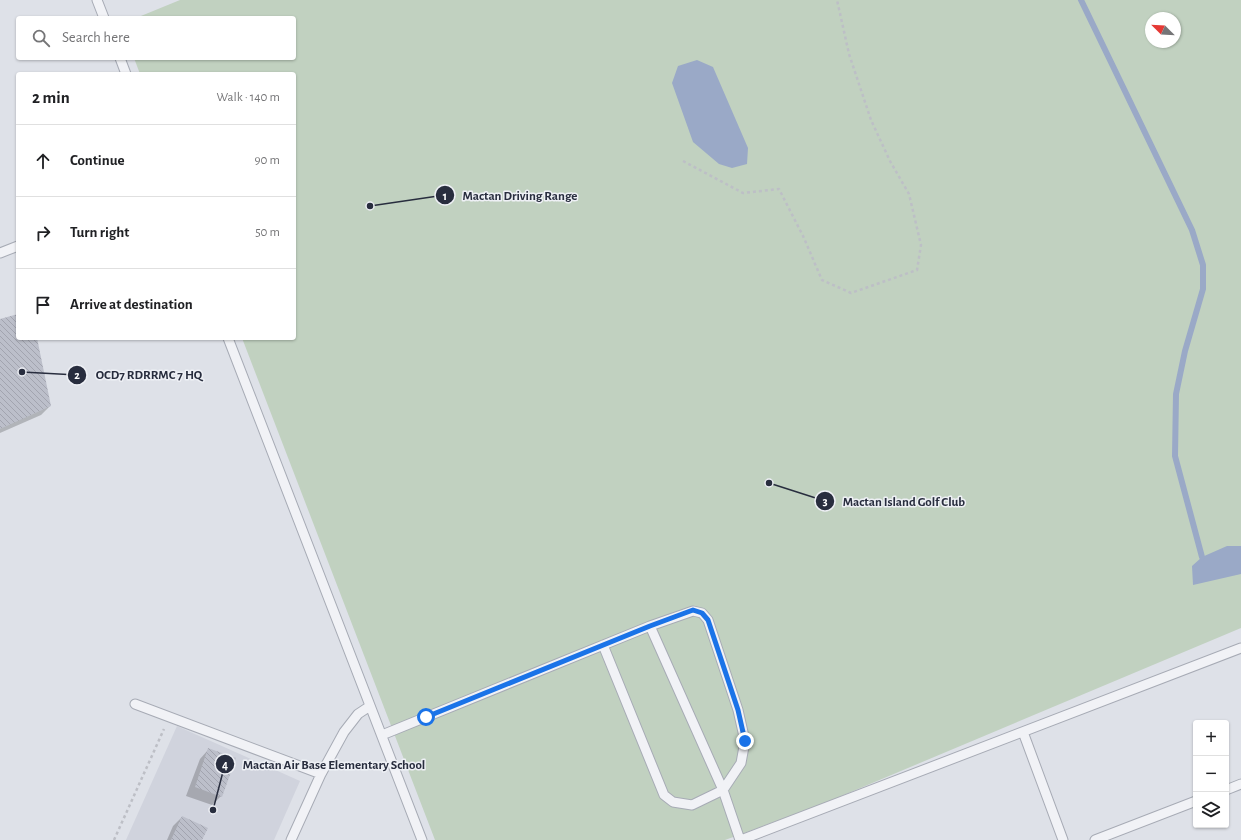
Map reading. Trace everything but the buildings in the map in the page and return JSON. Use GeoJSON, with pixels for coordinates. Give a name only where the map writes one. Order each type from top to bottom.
{"type":"FeatureCollection","features":[{"type":"Feature","properties":{"kind":"lane"},"geometry":{"type":"LineString","coordinates":[[97,0],[103,16]]}},
{"type":"Feature","properties":{"kind":"lane"},"geometry":{"type":"LineString","coordinates":[[121,60],[125,72]]}},
{"type":"Feature","properties":{"kind":"lane"},"geometry":{"type":"LineString","coordinates":[[0,253],[16,247]]}},
{"type":"Feature","properties":{"kind":"lane"},"geometry":{"type":"LineString","coordinates":[[229,340],[422,840]]}},
{"type":"Feature","properties":{"kind":"lane"},"geometry":{"type":"LineString","coordinates":[[382,735],[603,645],[650,626],[693,610],[702,613],[708,620],[738,710],[745,741],[741,764],[723,790],[692,805],[673,802],[664,796],[603,645]]}},
{"type":"Feature","properties":{"kind":"lane"},"geometry":{"type":"LineString","coordinates":[[650,626],[723,790],[740,840],[1241,648]]}},
{"type":"Feature","properties":{"kind":"lane"},"geometry":{"type":"LineString","coordinates":[[135,704],[321,774]]}},
{"type":"Feature","properties":{"kind":"lane"},"geometry":{"type":"LineString","coordinates":[[291,840],[321,774],[351,722],[358,714],[370,706]]}},
{"type":"Feature","properties":{"kind":"lane"},"geometry":{"type":"LineString","coordinates":[[1023,732],[1063,840]]}},
{"type":"Feature","properties":{"kind":"lane"},"geometry":{"type":"LineString","coordinates":[[1229,789],[1241,784]]}},
{"type":"Feature","properties":{"kind":"lane"},"geometry":{"type":"LineString","coordinates":[[1095,840],[1193,802]]}},
{"type":"Feature","properties":{"kind":"path"},"geometry":{"type":"LineString","coordinates":[[683,162],[743,193],[779,189],[803,236],[822,280],[851,293],[917,270],[921,245],[909,194],[890,161],[871,120],[849,54],[836,0]]}},
{"type":"Feature","properties":{"kind":"path"},"geometry":{"type":"LineString","coordinates":[[114,840],[170,716]]}},
{"type":"Feature","properties":{"kind":"shaded area"},"geometry":{"type":"Polygon","coordinates":[[[177,726],[300,781],[274,840],[126,840],[177,726]]]}},
{"type":"Feature","properties":{"kind":"green space"},"geometry":{"type":"Polygon","coordinates":[[[180,0],[1241,0],[1241,628],[820,805],[725,840],[435,840],[243,340],[296,340],[296,72],[139,72],[135,60],[296,60],[296,16],[141,16],[180,0]]]}},
{"type":"Feature","properties":{"kind":"water"},"geometry":{"type":"Polygon","coordinates":[[[697,60],[713,67],[748,148],[747,164],[732,168],[719,164],[693,142],[672,83],[678,66],[697,60]]]}},
{"type":"Feature","properties":{"kind":"water"},"geometry":{"type":"Polygon","coordinates":[[[1227,546],[1241,546],[1241,574],[1193,585],[1192,566],[1202,557],[1227,546]]]}},
{"type":"Feature","properties":{"kind":"waterway"},"geometry":{"type":"LineString","coordinates":[[1081,0],[1192,230],[1203,265],[1203,289],[1185,351],[1176,394],[1175,456],[1202,557]]}},
{"type":"Feature","properties":{"kind":"place","name":"Mactan Driving Range"},"geometry":{"type":"Point","coordinates":[370,206]}},
{"type":"Feature","properties":{"kind":"place","name":"OCD7 RDRRMC 7 HQ"},"geometry":{"type":"Point","coordinates":[22,372]}},
{"type":"Feature","properties":{"kind":"place","name":"Mactan Island Golf Club"},"geometry":{"type":"Point","coordinates":[769,483]}},
{"type":"Feature","properties":{"kind":"place","name":"Mactan Air Base Elementary School"},"geometry":{"type":"Point","coordinates":[213,810]}},
{"type":"Feature","properties":{"kind":"route"},"geometry":{"type":"LineString","coordinates":[[426,717],[693,610],[702,613],[708,620],[738,710],[745,741]]}}]}
